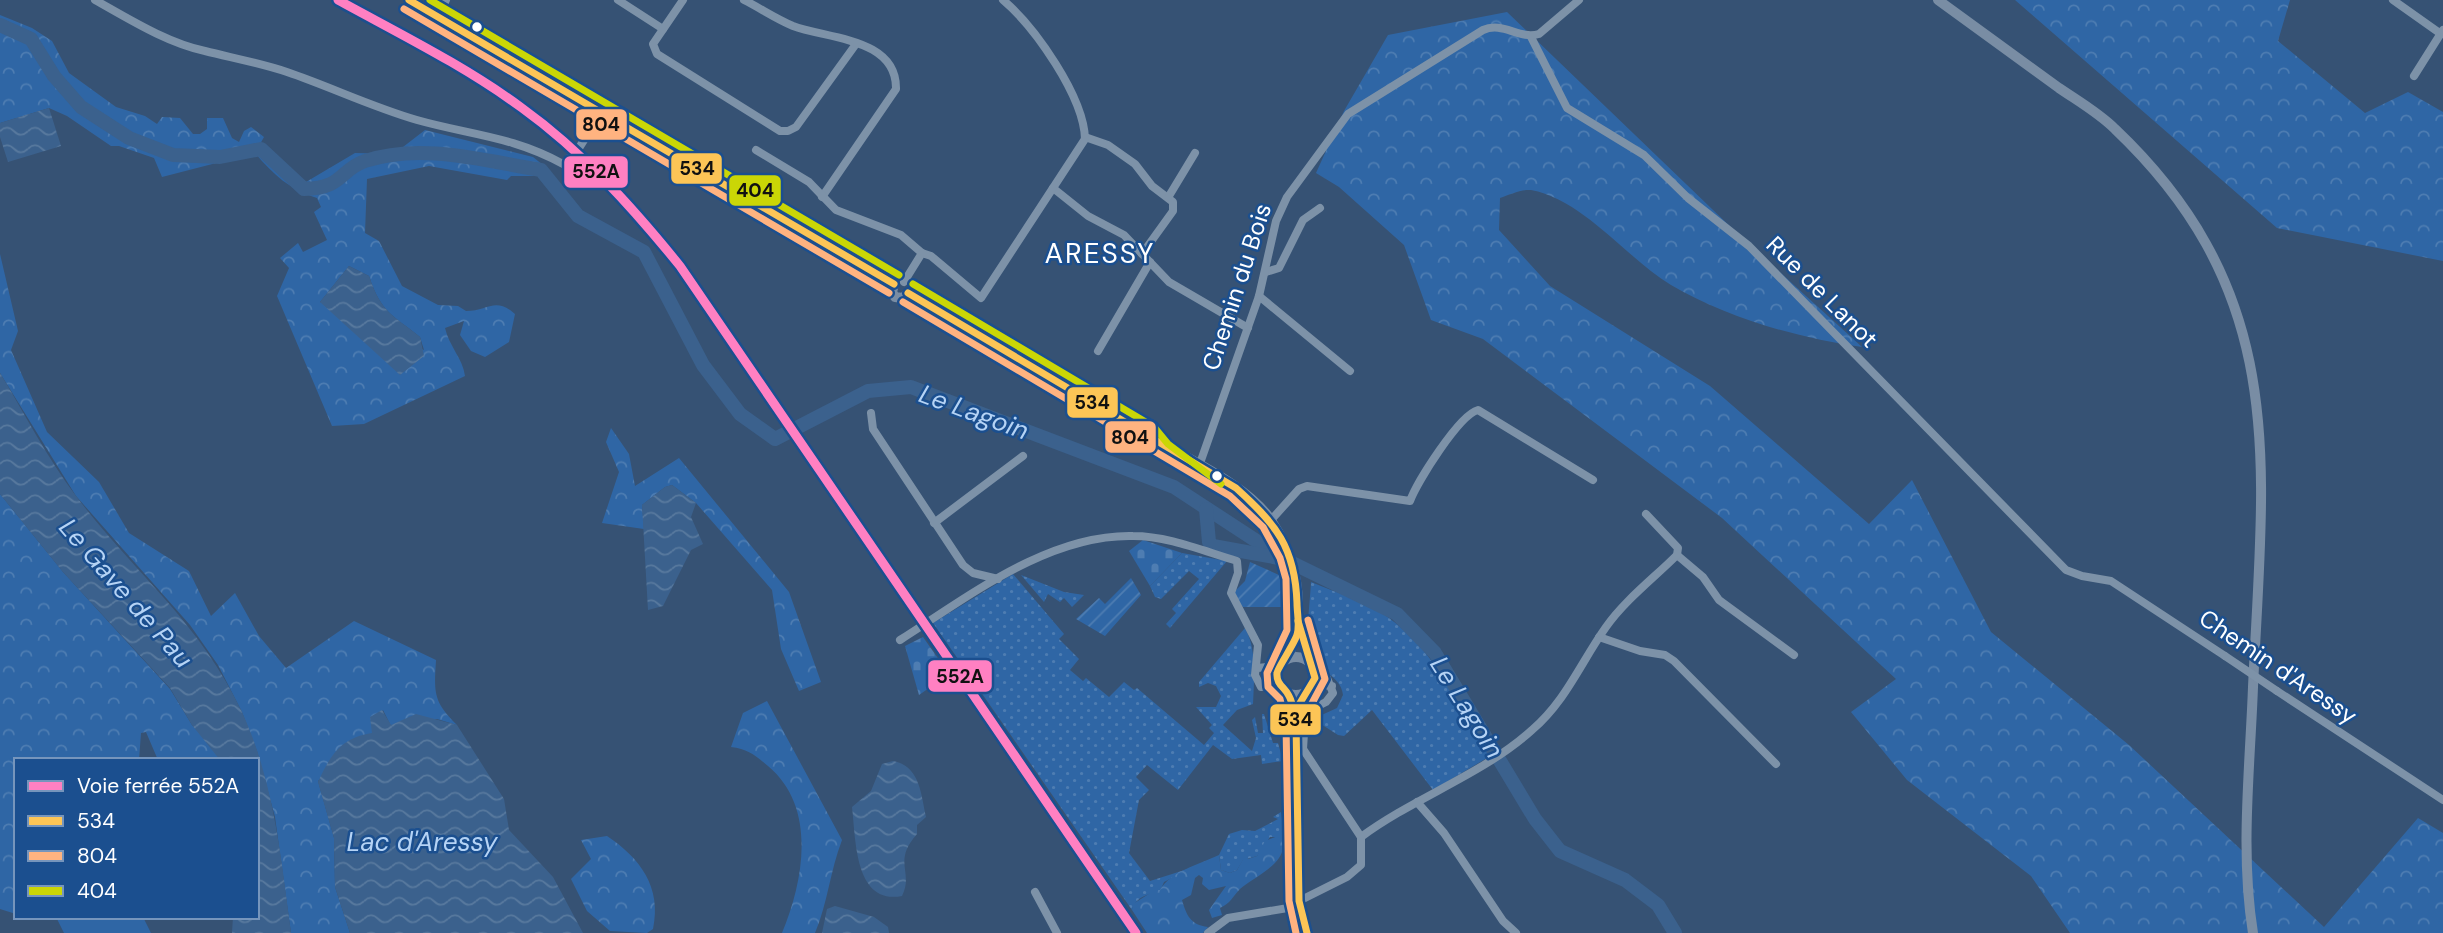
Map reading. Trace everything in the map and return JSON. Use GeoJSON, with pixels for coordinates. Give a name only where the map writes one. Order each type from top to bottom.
{"type":"FeatureCollection","features":[{"type":"Feature","properties":{"kind":"main road"},"geometry":{"type":"LineString","coordinates":[[409,0],[902,287],[1236,488],[1271,520],[1290,554],[1296,577],[1298,632],[1307,659],[1315,671],[1313,684],[1304,693],[1296,722]]}},
{"type":"Feature","properties":{"kind":"main road"},"geometry":{"type":"LineString","coordinates":[[1927,0],[2142,157]]}},
{"type":"Feature","properties":{"kind":"main road"},"geometry":{"type":"LineString","coordinates":[[1938,0],[2114,127],[2142,157],[2200,232],[2225,278],[2242,323],[2256,383],[2262,498],[2247,830],[2253,933]]}},
{"type":"Feature","properties":{"kind":"main road"},"geometry":{"type":"LineString","coordinates":[[893,301],[892,292],[902,287]]}},
{"type":"Feature","properties":{"kind":"main road"},"geometry":{"type":"LineString","coordinates":[[2246,933],[2242,810],[2260,433]]}},
{"type":"Feature","properties":{"kind":"main road"},"geometry":{"type":"LineString","coordinates":[[1298,632],[1278,682],[1289,694],[1296,722],[1300,904],[1307,933]]}},
{"type":"Feature","properties":{"kind":"main road"},"geometry":{"type":"LineString","coordinates":[[1284,662],[1299,656],[1307,659]]}},
{"type":"Feature","properties":{"kind":"main road"},"geometry":{"type":"LineString","coordinates":[[1289,694],[1304,693]]}},
{"type":"Feature","properties":{"kind":"street"},"geometry":{"type":"LineString","coordinates":[[95,0],[157,32],[204,51],[256,61],[381,110],[535,148],[563,164],[579,148],[601,113]]}},
{"type":"Feature","properties":{"kind":"street"},"geometry":{"type":"LineString","coordinates":[[438,17],[446,0]]}},
{"type":"Feature","properties":{"kind":"street"},"geometry":{"type":"LineString","coordinates":[[618,0],[663,29]]}},
{"type":"Feature","properties":{"kind":"street"},"geometry":{"type":"LineString","coordinates":[[683,0],[653,44],[657,54],[785,132],[796,127],[856,44]]}},
{"type":"Feature","properties":{"kind":"street"},"geometry":{"type":"LineString","coordinates":[[744,0],[794,26],[838,36],[874,49],[897,77],[896,89],[822,197]]}},
{"type":"Feature","properties":{"kind":"street"},"geometry":{"type":"LineString","coordinates":[[755,150],[809,182],[836,210],[901,235],[981,298],[1085,137],[1084,124],[1076,102],[1062,76],[1020,16],[1003,0]]}},
{"type":"Feature","properties":{"kind":"street"},"geometry":{"type":"LineString","coordinates":[[1531,37],[1552,25],[1579,0]]}},
{"type":"Feature","properties":{"kind":"street"},"geometry":{"type":"LineString","coordinates":[[2393,0],[2442,32],[2414,76]]}},
{"type":"Feature","properties":{"kind":"street","name":"Chemin du Bois"},"geometry":{"type":"LineString","coordinates":[[1199,466],[1259,296],[1276,221],[1287,197],[1348,114],[1491,26],[1531,37]]}},
{"type":"Feature","properties":{"kind":"street","name":"Rue de Lanot"},"geometry":{"type":"LineString","coordinates":[[1531,37],[1567,108],[1644,155],[1688,198],[1749,246],[2066,570],[2088,577]]}},
{"type":"Feature","properties":{"kind":"street"},"geometry":{"type":"LineString","coordinates":[[1085,137],[1108,145],[1126,157],[1152,186],[1169,196],[1173,202],[1173,211],[1142,254]]}},
{"type":"Feature","properties":{"kind":"street"},"geometry":{"type":"LineString","coordinates":[[1169,196],[1195,153]]}},
{"type":"Feature","properties":{"kind":"street"},"geometry":{"type":"LineString","coordinates":[[1053,188],[1088,216],[1124,235],[1169,282],[1248,328]]}},
{"type":"Feature","properties":{"kind":"street"},"geometry":{"type":"LineString","coordinates":[[1266,272],[1279,268],[1303,220],[1320,208]]}},
{"type":"Feature","properties":{"kind":"street"},"geometry":{"type":"LineString","coordinates":[[902,287],[922,253]]}},
{"type":"Feature","properties":{"kind":"street"},"geometry":{"type":"LineString","coordinates":[[1098,351],[1150,262]]}},
{"type":"Feature","properties":{"kind":"street"},"geometry":{"type":"LineString","coordinates":[[1259,296],[1350,371]]}},
{"type":"Feature","properties":{"kind":"street"},"geometry":{"type":"LineString","coordinates":[[1271,520],[1299,489],[1307,486],[1410,501],[1434,459],[1467,417],[1478,410],[1593,480]]}},
{"type":"Feature","properties":{"kind":"street"},"geometry":{"type":"LineString","coordinates":[[871,413],[873,429],[963,565],[973,573],[998,579]]}},
{"type":"Feature","properties":{"kind":"street"},"geometry":{"type":"LineString","coordinates":[[934,523],[1023,456]]}},
{"type":"Feature","properties":{"kind":"street"},"geometry":{"type":"LineString","coordinates":[[1361,837],[1397,810],[1417,802],[1507,749],[1532,731],[1563,698],[1608,623],[1677,555],[1678,548],[1646,514]]}},
{"type":"Feature","properties":{"kind":"street"},"geometry":{"type":"LineString","coordinates":[[900,640],[998,579],[1051,553],[1090,540],[1133,536],[1159,538],[1237,561],[1238,573],[1231,593],[1258,645],[1255,675],[1261,687],[1278,682]]}},
{"type":"Feature","properties":{"kind":"street"},"geometry":{"type":"LineString","coordinates":[[1677,555],[1703,577],[1719,600],[1794,655]]}},
{"type":"Feature","properties":{"kind":"street","name":"Chemin d'Aressy"},"geometry":{"type":"LineString","coordinates":[[2088,577],[2112,580],[2443,800]]}},
{"type":"Feature","properties":{"kind":"street"},"geometry":{"type":"LineString","coordinates":[[1599,637],[1640,651],[1665,655],[1674,661],[1776,764]]}},
{"type":"Feature","properties":{"kind":"street"},"geometry":{"type":"LineString","coordinates":[[1257,668],[1284,662]]}},
{"type":"Feature","properties":{"kind":"street"},"geometry":{"type":"LineString","coordinates":[[1208,933],[1228,918],[1300,904],[1361,865],[1361,837],[1303,749],[1305,718],[1310,710],[1332,697],[1332,686],[1315,671]]}},
{"type":"Feature","properties":{"kind":"street"},"geometry":{"type":"LineString","coordinates":[[1313,684],[1332,686]]}},
{"type":"Feature","properties":{"kind":"street"},"geometry":{"type":"LineString","coordinates":[[1417,802],[1444,833],[1503,921],[1516,933]]}},
{"type":"Feature","properties":{"kind":"street"},"geometry":{"type":"LineString","coordinates":[[1035,892],[1057,933]]}},
{"type":"Feature","properties":{"kind":"green space"},"geometry":{"type":"Polygon","coordinates":[[[2015,0],[2290,0],[2278,41],[2365,113],[2408,92],[2443,112],[2443,261],[2277,228],[2015,0]]]}},
{"type":"Feature","properties":{"kind":"green space"},"geometry":{"type":"Polygon","coordinates":[[[1507,12],[1738,234],[1862,347],[1764,325],[1693,297],[1654,273],[1586,217],[1550,196],[1527,190],[1500,198],[1499,230],[1550,286],[1710,386],[1869,524],[1912,480],[1991,632],[2129,745],[2324,927],[2418,818],[2443,833],[2443,933],[2070,933],[2031,876],[1907,780],[1851,712],[1896,679],[1722,518],[1483,339],[1431,320],[1404,245],[1339,187],[1316,173],[1344,111],[1388,35],[1507,12]]]}},
{"type":"Feature","properties":{"kind":"green space"},"geometry":{"type":"Polygon","coordinates":[[[0,15],[32,28],[52,41],[69,73],[116,107],[145,116],[157,124],[162,117],[180,118],[193,134],[200,134],[207,129],[207,118],[223,118],[232,138],[239,142],[244,131],[251,127],[264,137],[255,153],[162,177],[154,158],[119,146],[111,146],[67,116],[49,108],[0,123],[0,15]]]}},
{"type":"Feature","properties":{"kind":"green space"},"geometry":{"type":"Polygon","coordinates":[[[425,130],[533,157],[548,169],[538,176],[511,176],[507,180],[429,166],[367,179],[365,233],[379,241],[402,286],[438,305],[458,306],[466,311],[497,305],[508,309],[515,314],[509,342],[485,357],[471,351],[460,335],[464,321],[445,328],[465,376],[364,424],[332,426],[277,296],[289,268],[280,258],[298,243],[303,252],[327,240],[314,212],[321,207],[317,198],[290,186],[255,153],[306,182],[355,153],[394,154],[425,130]],[[349,266],[320,302],[424,350],[420,337],[383,306],[369,276],[349,266]]]}},
{"type":"Feature","properties":{"kind":"green space"},"geometry":{"type":"Polygon","coordinates":[[[0,254],[18,331],[11,350],[47,432],[99,482],[129,533],[189,571],[211,616],[235,593],[259,636],[286,668],[354,621],[436,660],[435,681],[439,703],[457,725],[437,719],[391,726],[383,710],[372,733],[318,781],[334,838],[335,887],[350,933],[291,933],[275,817],[259,758],[242,712],[218,665],[190,625],[76,496],[0,373],[0,254]]]}},
{"type":"Feature","properties":{"kind":"green space"},"geometry":{"type":"Polygon","coordinates":[[[611,428],[629,454],[635,486],[679,458],[789,592],[821,682],[799,691],[781,649],[772,590],[696,503],[672,485],[665,487],[642,505],[644,529],[602,523],[619,472],[606,442],[611,428]]]}},
{"type":"Feature","properties":{"kind":"green space"},"geometry":{"type":"Polygon","coordinates":[[[0,494],[63,572],[170,689],[192,725],[220,758],[157,758],[146,732],[141,733],[139,758],[14,758],[14,913],[0,909],[0,494]]]}},
{"type":"Feature","properties":{"kind":"green space"},"geometry":{"type":"Polygon","coordinates":[[[1143,540],[1182,553],[1150,586],[1129,551],[1143,540]]]}},
{"type":"Feature","properties":{"kind":"green space"},"geometry":{"type":"Polygon","coordinates":[[[1182,553],[1227,561],[1170,628],[1166,624],[1176,613],[1172,609],[1199,579],[1189,571],[1161,599],[1155,597],[1150,586],[1182,553]]]}},
{"type":"Feature","properties":{"kind":"green space"},"geometry":{"type":"Polygon","coordinates":[[[1250,562],[1288,579],[1290,607],[1243,607],[1235,598],[1235,591],[1245,581],[1250,562]]]}},
{"type":"Feature","properties":{"kind":"green space"},"geometry":{"type":"Polygon","coordinates":[[[1013,574],[1064,634],[1059,639],[1079,659],[1070,670],[1083,681],[1086,678],[1109,697],[1124,682],[1134,690],[1137,688],[1204,745],[1214,733],[1209,728],[1212,725],[1196,707],[1216,707],[1221,696],[1216,686],[1208,683],[1199,687],[1199,682],[1245,628],[1249,636],[1254,665],[1253,704],[1237,710],[1223,725],[1252,751],[1256,738],[1252,720],[1255,717],[1258,733],[1263,733],[1264,714],[1273,743],[1278,743],[1283,761],[1262,764],[1261,755],[1232,759],[1213,745],[1178,790],[1147,765],[1136,777],[1149,790],[1139,800],[1129,853],[1150,881],[1191,868],[1164,882],[1160,891],[1139,899],[1132,910],[933,623],[1013,574]]]}},
{"type":"Feature","properties":{"kind":"green space"},"geometry":{"type":"Polygon","coordinates":[[[1021,575],[1064,592],[1084,595],[1072,607],[1064,598],[1060,602],[1048,594],[1044,602],[1021,575]]]}},
{"type":"Feature","properties":{"kind":"green space"},"geometry":{"type":"Polygon","coordinates":[[[1131,578],[1141,595],[1105,636],[1076,619],[1099,598],[1105,604],[1131,578]]]}},
{"type":"Feature","properties":{"kind":"green space"},"geometry":{"type":"Polygon","coordinates":[[[1311,582],[1371,607],[1405,631],[1434,664],[1492,755],[1433,790],[1372,710],[1344,736],[1313,719],[1337,708],[1343,695],[1337,682],[1315,662],[1309,649],[1311,582]]]}},
{"type":"Feature","properties":{"kind":"green space"},"geometry":{"type":"Polygon","coordinates":[[[923,637],[949,674],[919,695],[905,646],[923,637]]]}},
{"type":"Feature","properties":{"kind":"green space"},"geometry":{"type":"Polygon","coordinates":[[[767,701],[842,840],[815,933],[782,933],[790,912],[800,868],[800,823],[794,802],[784,783],[768,766],[751,753],[731,747],[743,713],[767,701]]]}},
{"type":"Feature","properties":{"kind":"green space"},"geometry":{"type":"Polygon","coordinates":[[[1281,812],[1285,841],[1282,847],[1278,837],[1270,837],[1257,856],[1243,860],[1237,870],[1230,873],[1221,870],[1219,855],[1229,834],[1242,830],[1255,831],[1278,819],[1273,817],[1281,812]]]}},
{"type":"Feature","properties":{"kind":"green space"},"geometry":{"type":"Polygon","coordinates":[[[607,836],[638,864],[651,887],[655,914],[653,929],[647,933],[610,931],[587,911],[571,879],[591,859],[581,840],[607,836]]]}},
{"type":"Feature","properties":{"kind":"green space"},"geometry":{"type":"Polygon","coordinates":[[[1278,836],[1282,852],[1277,860],[1220,908],[1222,915],[1212,918],[1209,910],[1226,886],[1209,890],[1202,884],[1203,878],[1199,875],[1195,878],[1191,895],[1182,900],[1190,918],[1197,924],[1208,927],[1203,933],[1147,933],[1132,910],[1133,904],[1155,890],[1160,890],[1171,878],[1186,869],[1219,855],[1221,870],[1230,873],[1237,870],[1246,854],[1248,859],[1257,856],[1265,841],[1278,836]]]}},
{"type":"Feature","properties":{"kind":"green space"},"geometry":{"type":"Polygon","coordinates":[[[57,919],[144,919],[151,933],[64,933],[57,919]]]}},
{"type":"Feature","properties":{"kind":"water"},"geometry":{"type":"Polygon","coordinates":[[[49,108],[61,146],[8,162],[0,137],[0,123],[49,108]]]}},
{"type":"Feature","properties":{"kind":"water"},"geometry":{"type":"Polygon","coordinates":[[[349,266],[369,276],[383,306],[420,337],[424,356],[400,375],[320,302],[349,266]]]}},
{"type":"Feature","properties":{"kind":"water","name":"Le Gave de Pau"},"geometry":{"type":"Polygon","coordinates":[[[0,373],[65,481],[205,649],[241,710],[259,758],[218,758],[192,725],[170,688],[63,572],[0,494],[0,373]]]}},
{"type":"Feature","properties":{"kind":"water"},"geometry":{"type":"Polygon","coordinates":[[[672,485],[696,503],[691,517],[703,544],[691,550],[663,606],[648,610],[642,505],[665,487],[672,485]]]}},
{"type":"Feature","properties":{"kind":"water","name":"Lac d'Aressy"},"geometry":{"type":"Polygon","coordinates":[[[382,710],[391,725],[416,714],[457,725],[504,799],[509,830],[553,877],[583,933],[350,933],[335,887],[334,838],[318,782],[338,749],[352,739],[372,733],[370,717],[382,710]]]}},
{"type":"Feature","properties":{"kind":"water"},"geometry":{"type":"Polygon","coordinates":[[[259,758],[275,820],[291,933],[232,933],[233,919],[259,919],[259,758]]]}},
{"type":"Feature","properties":{"kind":"water"},"geometry":{"type":"Polygon","coordinates":[[[893,761],[902,764],[914,775],[926,817],[917,825],[917,834],[906,852],[906,880],[902,896],[886,896],[874,890],[866,880],[857,852],[852,807],[871,791],[882,764],[893,761]]]}},
{"type":"Feature","properties":{"kind":"water"},"geometry":{"type":"Polygon","coordinates":[[[835,906],[874,917],[888,927],[889,933],[822,933],[827,909],[835,906]]]}},
{"type":"Feature","properties":{"kind":"waterway","name":"Le Lagoin"},"geometry":{"type":"LineString","coordinates":[[0,25],[31,39],[54,76],[81,107],[129,138],[173,155],[220,157],[261,149],[304,189],[334,182],[365,161],[409,153],[453,155],[541,170],[578,216],[644,252],[703,365],[740,414],[775,439],[868,391],[911,387],[1174,487],[1284,559],[1397,614],[1435,653],[1535,819],[1560,851],[1625,880],[1658,905],[1675,933]]}},
{"type":"Feature","properties":{"kind":"waterway"},"geometry":{"type":"LineString","coordinates":[[1206,509],[1209,542],[1213,546],[1279,558]]}},
{"type":"Feature","properties":{"kind":"rail line","name":"552A"},"geometry":{"type":"LineString","coordinates":[[338,0],[455,64],[522,108],[566,143],[644,223],[680,266],[1136,933]]}},
{"type":"Feature","properties":{"kind":"transit line","name":"534"},"geometry":{"type":"LineString","coordinates":[[409,0],[894,284]]}},
{"type":"Feature","properties":{"kind":"transit line","name":"404"},"geometry":{"type":"LineString","coordinates":[[430,0],[899,275]]}},
{"type":"Feature","properties":{"kind":"transit line","name":"804"},"geometry":{"type":"LineString","coordinates":[[404,9],[889,293]]}},
{"type":"Feature","properties":{"kind":"transit line","name":"404"},"geometry":{"type":"LineString","coordinates":[[913,284],[1154,427],[1168,444],[1221,484]]}},
{"type":"Feature","properties":{"kind":"transit line","name":"534"},"geometry":{"type":"LineString","coordinates":[[908,293],[1236,488],[1262,513],[1281,538],[1292,566],[1298,628],[1277,677],[1290,699],[1296,722],[1299,901],[1307,933]]}},
{"type":"Feature","properties":{"kind":"transit line","name":"804"},"geometry":{"type":"LineString","coordinates":[[903,302],[1230,496],[1263,527],[1280,558],[1286,579],[1287,630],[1267,673],[1268,687],[1280,699],[1286,723],[1289,901],[1296,933]]}},
{"type":"Feature","properties":{"kind":"transit line","name":"804"},"geometry":{"type":"LineString","coordinates":[[1306,727],[1310,707],[1325,679],[1308,620]]}},
{"type":"Feature","properties":{"kind":"transit line","name":"534"},"geometry":{"type":"LineString","coordinates":[[1296,728],[1300,703],[1315,678],[1298,621]]}},
{"type":"Feature","properties":{"kind":"district","name":"ARESSY"},"geometry":{"type":"Point","coordinates":[1100,253]}}]}
